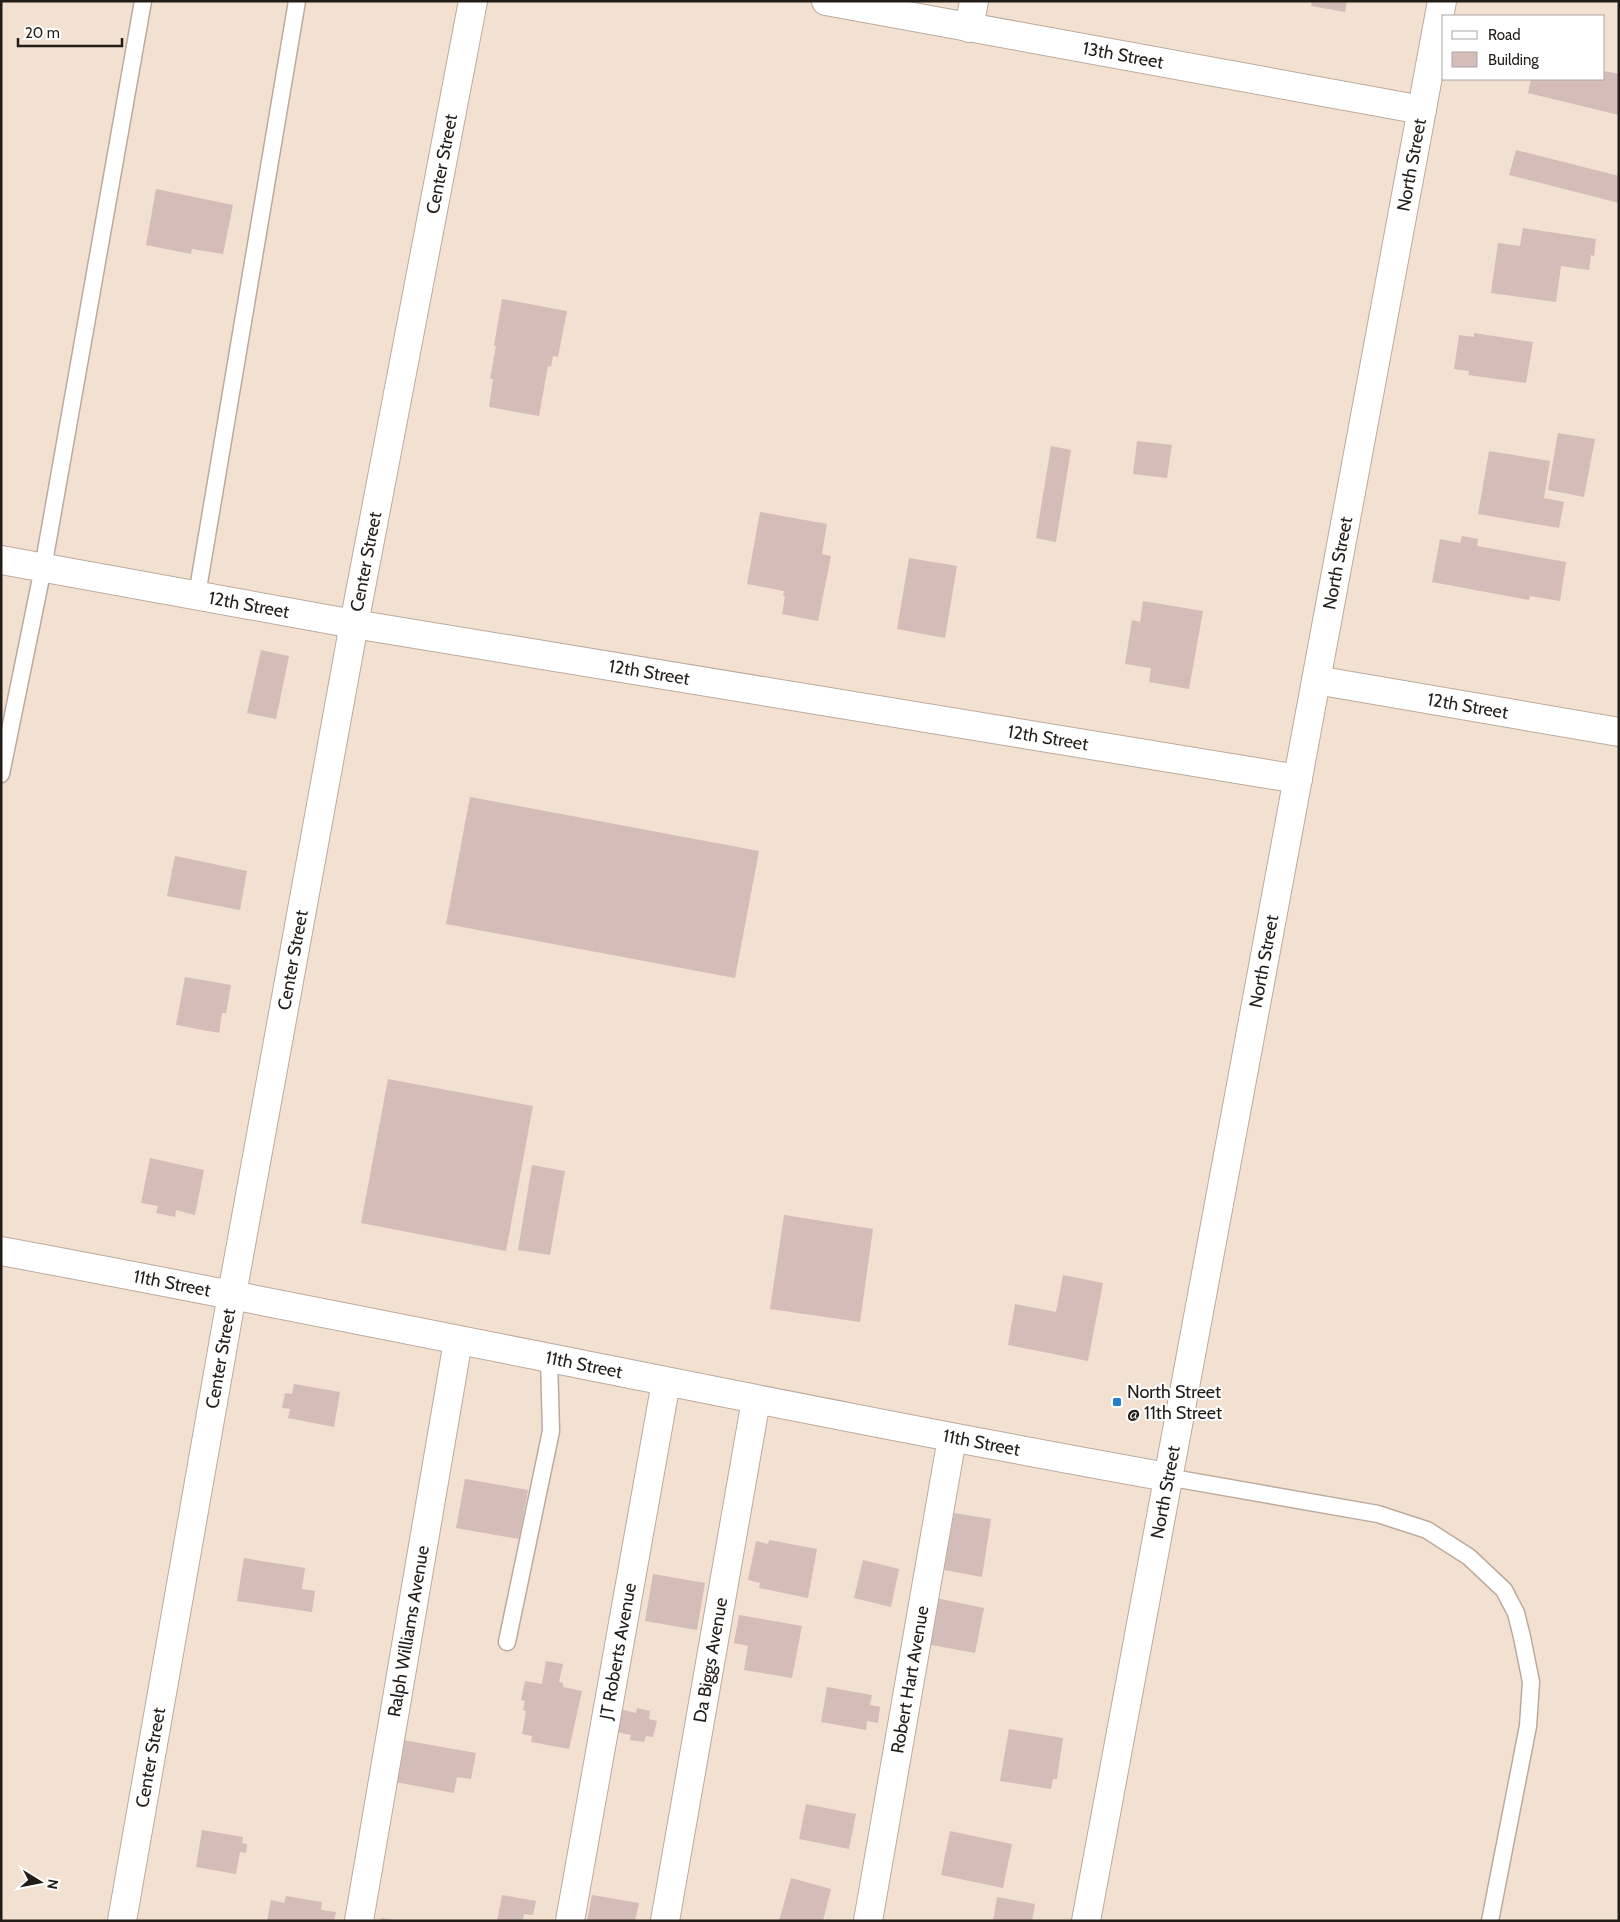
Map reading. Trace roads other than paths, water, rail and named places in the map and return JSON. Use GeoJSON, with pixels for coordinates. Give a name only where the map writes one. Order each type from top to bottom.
{"type":"FeatureCollection","features":[{"type":"Feature","properties":{"kind":"street","name":"Center Street"},"geometry":{"type":"LineString","coordinates":[[122,1921],[232,1294],[354,624],[473,1]]}},
{"type":"Feature","properties":{"kind":"street","name":"13th Street"},"geometry":{"type":"LineString","coordinates":[[826,1],[1422,110]]}},
{"type":"Feature","properties":{"kind":"street"},"geometry":{"type":"LineString","coordinates":[[969,28],[974,1]]}},
{"type":"Feature","properties":{"kind":"street","name":"North Street"},"geometry":{"type":"LineString","coordinates":[[1086,1921],[1442,1]]}},
{"type":"Feature","properties":{"kind":"street","name":"12th Street"},"geometry":{"type":"LineString","coordinates":[[1,560],[354,624],[1298,779]]}},
{"type":"Feature","properties":{"kind":"street","name":"12th Street"},"geometry":{"type":"LineString","coordinates":[[1316,680],[1619,732]]}},
{"type":"Feature","properties":{"kind":"street","name":"11th Street"},"geometry":{"type":"LineString","coordinates":[[1,1251],[232,1294],[458,1341],[952,1438],[1167,1477]]}},
{"type":"Feature","properties":{"kind":"street","name":"Ralph Williams Avenue"},"geometry":{"type":"LineString","coordinates":[[359,1921],[458,1341]]}},
{"type":"Feature","properties":{"kind":"street","name":"JT Roberts Avenue"},"geometry":{"type":"LineString","coordinates":[[570,1921],[666,1382]]}},
{"type":"Feature","properties":{"kind":"street","name":"Da Biggs Avenue"},"geometry":{"type":"LineString","coordinates":[[666,1921],[756,1400]]}},
{"type":"Feature","properties":{"kind":"street","name":"Robert Hart Avenue"},"geometry":{"type":"LineString","coordinates":[[868,1921],[952,1438]]}},
{"type":"Feature","properties":{"kind":"lane"},"geometry":{"type":"LineString","coordinates":[[1,774],[43,568],[143,1]]}},
{"type":"Feature","properties":{"kind":"lane"},"geometry":{"type":"LineString","coordinates":[[197,596],[297,1]]}},
{"type":"Feature","properties":{"kind":"lane"},"geometry":{"type":"LineString","coordinates":[[507,1642],[551,1431],[549,1359]]}},
{"type":"Feature","properties":{"kind":"lane"},"geometry":{"type":"LineString","coordinates":[[1167,1477],[1378,1514],[1427,1530],[1470,1557],[1504,1590],[1516,1613],[1531,1682],[1528,1726],[1490,1921]]}},
{"type":"Feature","properties":{"kind":"place","name":"North Street @ 11th Street"},"geometry":{"type":"Point","coordinates":[1117,1402]}}]}
